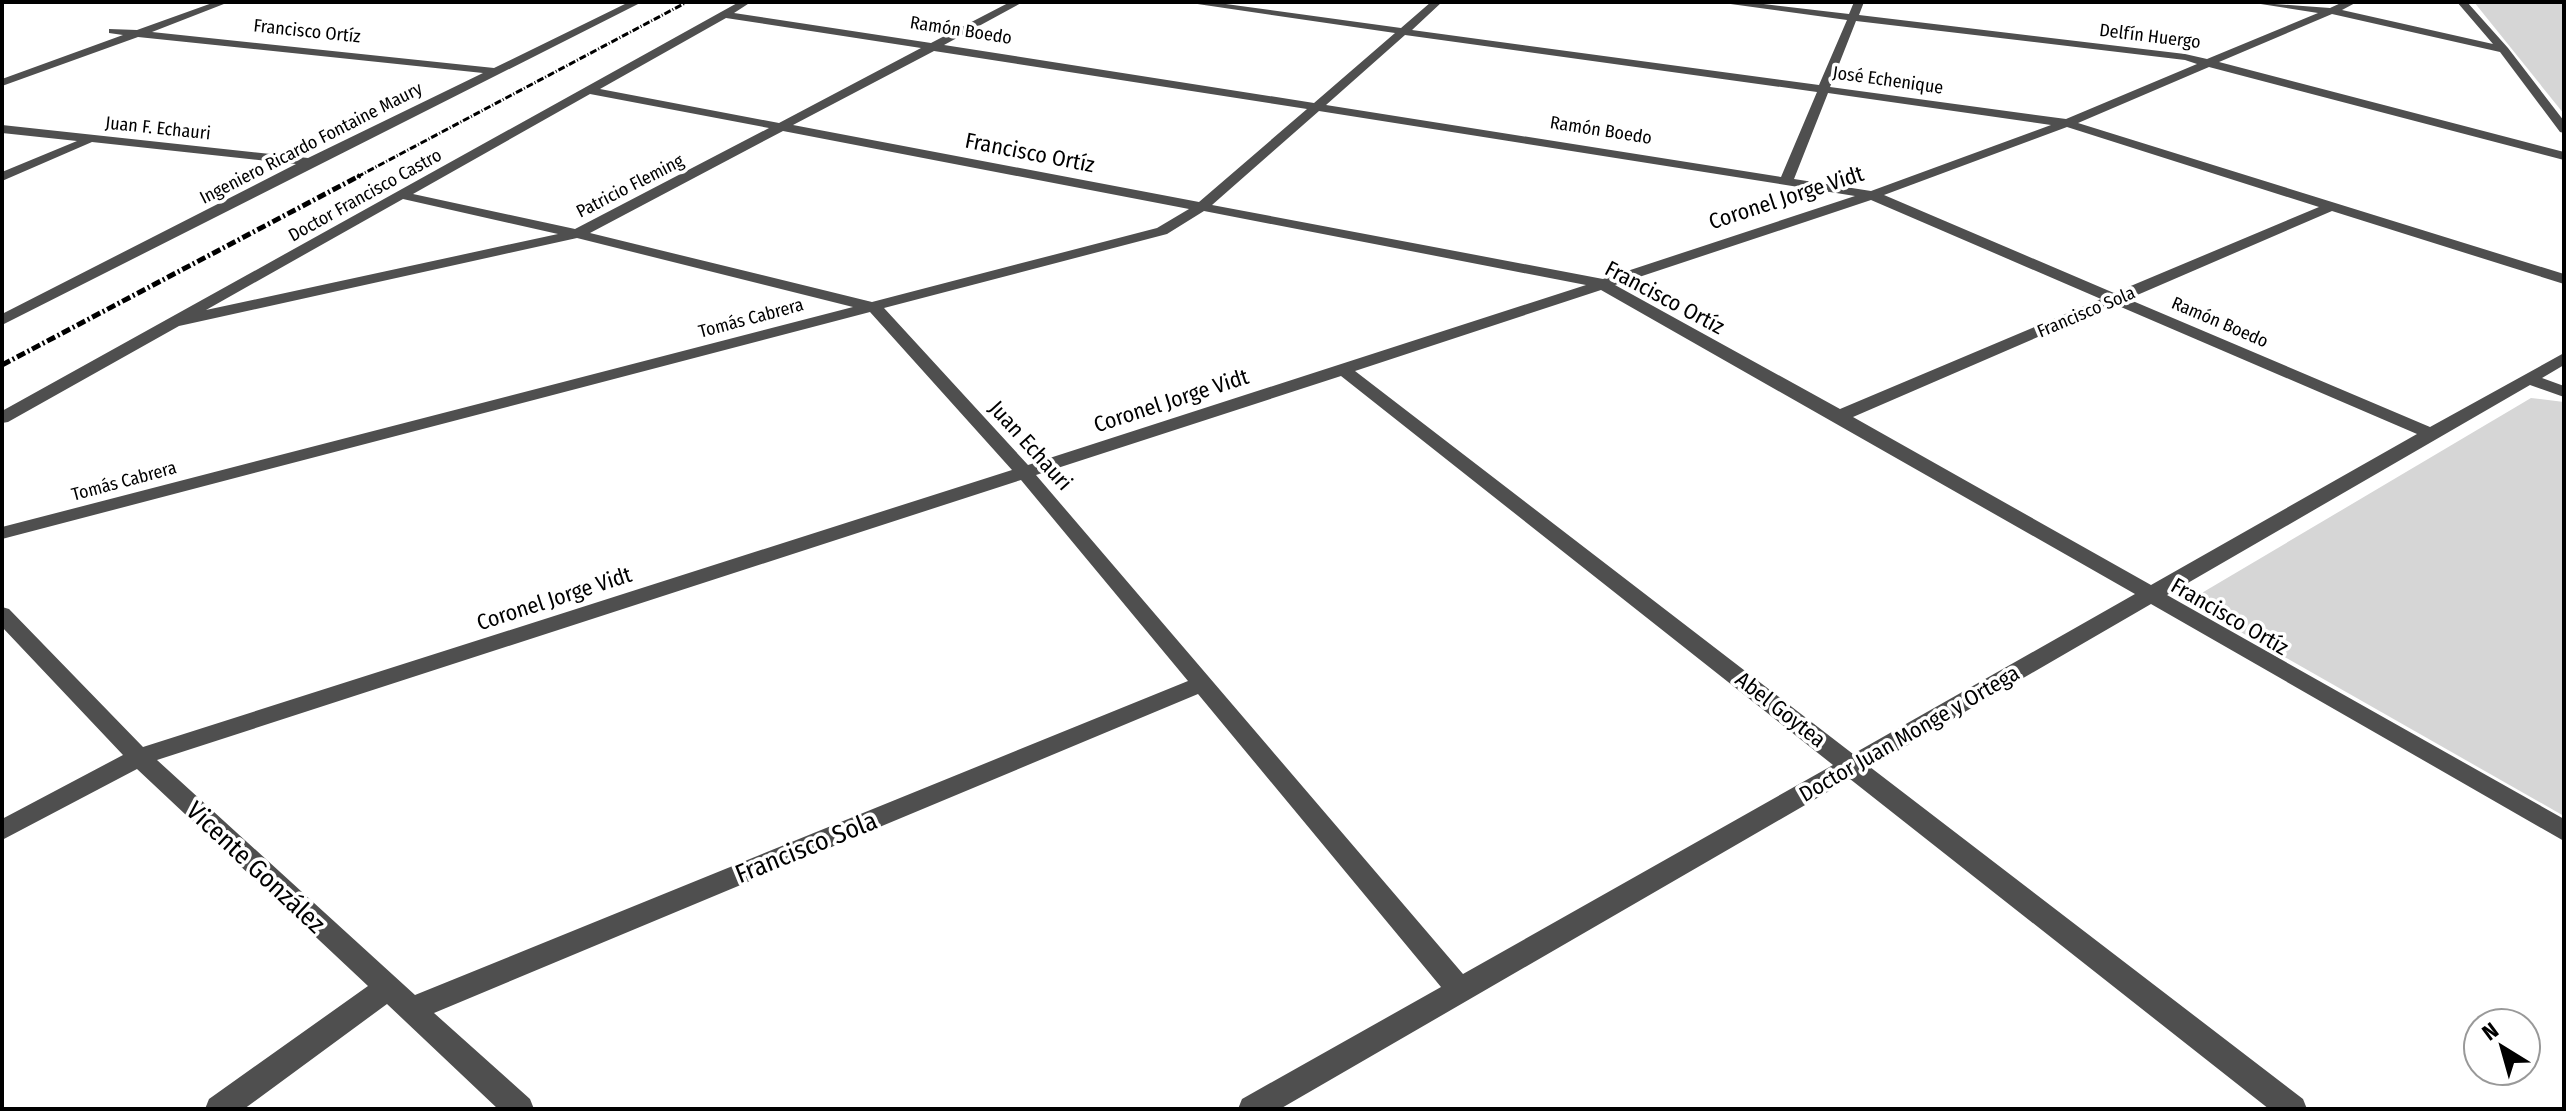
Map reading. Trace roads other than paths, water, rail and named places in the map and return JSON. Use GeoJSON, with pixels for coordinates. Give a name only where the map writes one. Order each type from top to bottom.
{"type":"FeatureCollection","features":[{"type":"Feature","properties":{"kind":"street"},"geometry":{"type":"LineString","coordinates":[[2,71],[192,2]]}},
{"type":"Feature","properties":{"kind":"street"},"geometry":{"type":"LineString","coordinates":[[2,83],[224,2]]}},
{"type":"Feature","properties":{"kind":"street","name":"Ingeniero Ricardo Fontaine Maury"},"geometry":{"type":"LineString","coordinates":[[2,320],[310,162],[637,2]]}},
{"type":"Feature","properties":{"kind":"street","name":"Doctor Francisco Castro"},"geometry":{"type":"LineString","coordinates":[[2,418],[746,2]]}},
{"type":"Feature","properties":{"kind":"street","name":"Patricio Fleming"},"geometry":{"type":"LineString","coordinates":[[178,321],[577,234],[1018,2]]}},
{"type":"Feature","properties":{"kind":"street","name":"José Echenique"},"geometry":{"type":"LineString","coordinates":[[1189,2],[2067,123],[2564,279]]}},
{"type":"Feature","properties":{"kind":"street","name":"Tomás Cabrera"},"geometry":{"type":"LineString","coordinates":[[2,533],[1162,231],[1203,206],[1437,2]]}},
{"type":"Feature","properties":{"kind":"street","name":"Delfín Huergo"},"geometry":{"type":"LineString","coordinates":[[1721,2],[2215,63],[2564,156]]}},
{"type":"Feature","properties":{"kind":"street"},"geometry":{"type":"LineString","coordinates":[[1787,179],[1859,2]]}},
{"type":"Feature","properties":{"kind":"street"},"geometry":{"type":"LineString","coordinates":[[2253,2],[2332,11],[2504,50]]}},
{"type":"Feature","properties":{"kind":"street","name":"Coronel Jorge Vidt"},"geometry":{"type":"LineString","coordinates":[[2,830],[139,757],[1343,370],[1872,195],[2067,123],[2215,63],[2352,2]]}},
{"type":"Feature","properties":{"kind":"street"},"geometry":{"type":"LineString","coordinates":[[2462,2],[2504,50],[2564,129]]}},
{"type":"Feature","properties":{"kind":"street","name":"Ramón Boedo"},"geometry":{"type":"LineString","coordinates":[[723,14],[1787,179],[1872,195],[2431,434]]}},
{"type":"Feature","properties":{"kind":"street","name":"Francisco Ortíz"},"geometry":{"type":"LineString","coordinates":[[113,31],[497,71]]}},
{"type":"Feature","properties":{"kind":"street","name":"Francisco Ortíz"},"geometry":{"type":"LineString","coordinates":[[589,90],[1600,283],[1839,416],[2564,831]]}},
{"type":"Feature","properties":{"kind":"street","name":"Juan F. Echauri"},"geometry":{"type":"LineString","coordinates":[[2,129],[310,162]]}},
{"type":"Feature","properties":{"kind":"street"},"geometry":{"type":"LineString","coordinates":[[2,177],[91,139]]}},
{"type":"Feature","properties":{"kind":"street"},"geometry":{"type":"LineString","coordinates":[[401,195],[577,234],[874,307]]}},
{"type":"Feature","properties":{"kind":"street","name":"Francisco Sola"},"geometry":{"type":"LineString","coordinates":[[1839,416],[2332,206]]}},
{"type":"Feature","properties":{"kind":"street","name":"Juan Echauri"},"geometry":{"type":"LineString","coordinates":[[874,307],[1024,472],[1460,990]]}},
{"type":"Feature","properties":{"kind":"street","name":"Doctor Juan Monge y Ortega"},"geometry":{"type":"LineString","coordinates":[[1253,1109],[2564,358]]}},
{"type":"Feature","properties":{"kind":"street","name":"Abel Goytea"},"geometry":{"type":"LineString","coordinates":[[1343,370],[1854,765],[2279,1106]]}},
{"type":"Feature","properties":{"kind":"street"},"geometry":{"type":"LineString","coordinates":[[2530,379],[2564,392]]}},
{"type":"Feature","properties":{"kind":"street","name":"Vicente González"},"geometry":{"type":"LineString","coordinates":[[2,614],[139,757],[519,1109]]}},
{"type":"Feature","properties":{"kind":"street","name":"Francisco Sola"},"geometry":{"type":"LineString","coordinates":[[410,1010],[1202,684]]}},
{"type":"Feature","properties":{"kind":"street"},"geometry":{"type":"LineString","coordinates":[[220,1109],[386,989]]}},
{"type":"Feature","properties":{"kind":"railway"},"geometry":{"type":"LineString","coordinates":[[357,177],[687,2]]}},
{"type":"Feature","properties":{"kind":"railway"},"geometry":{"type":"LineString","coordinates":[[2,365],[361,175]]}}]}
